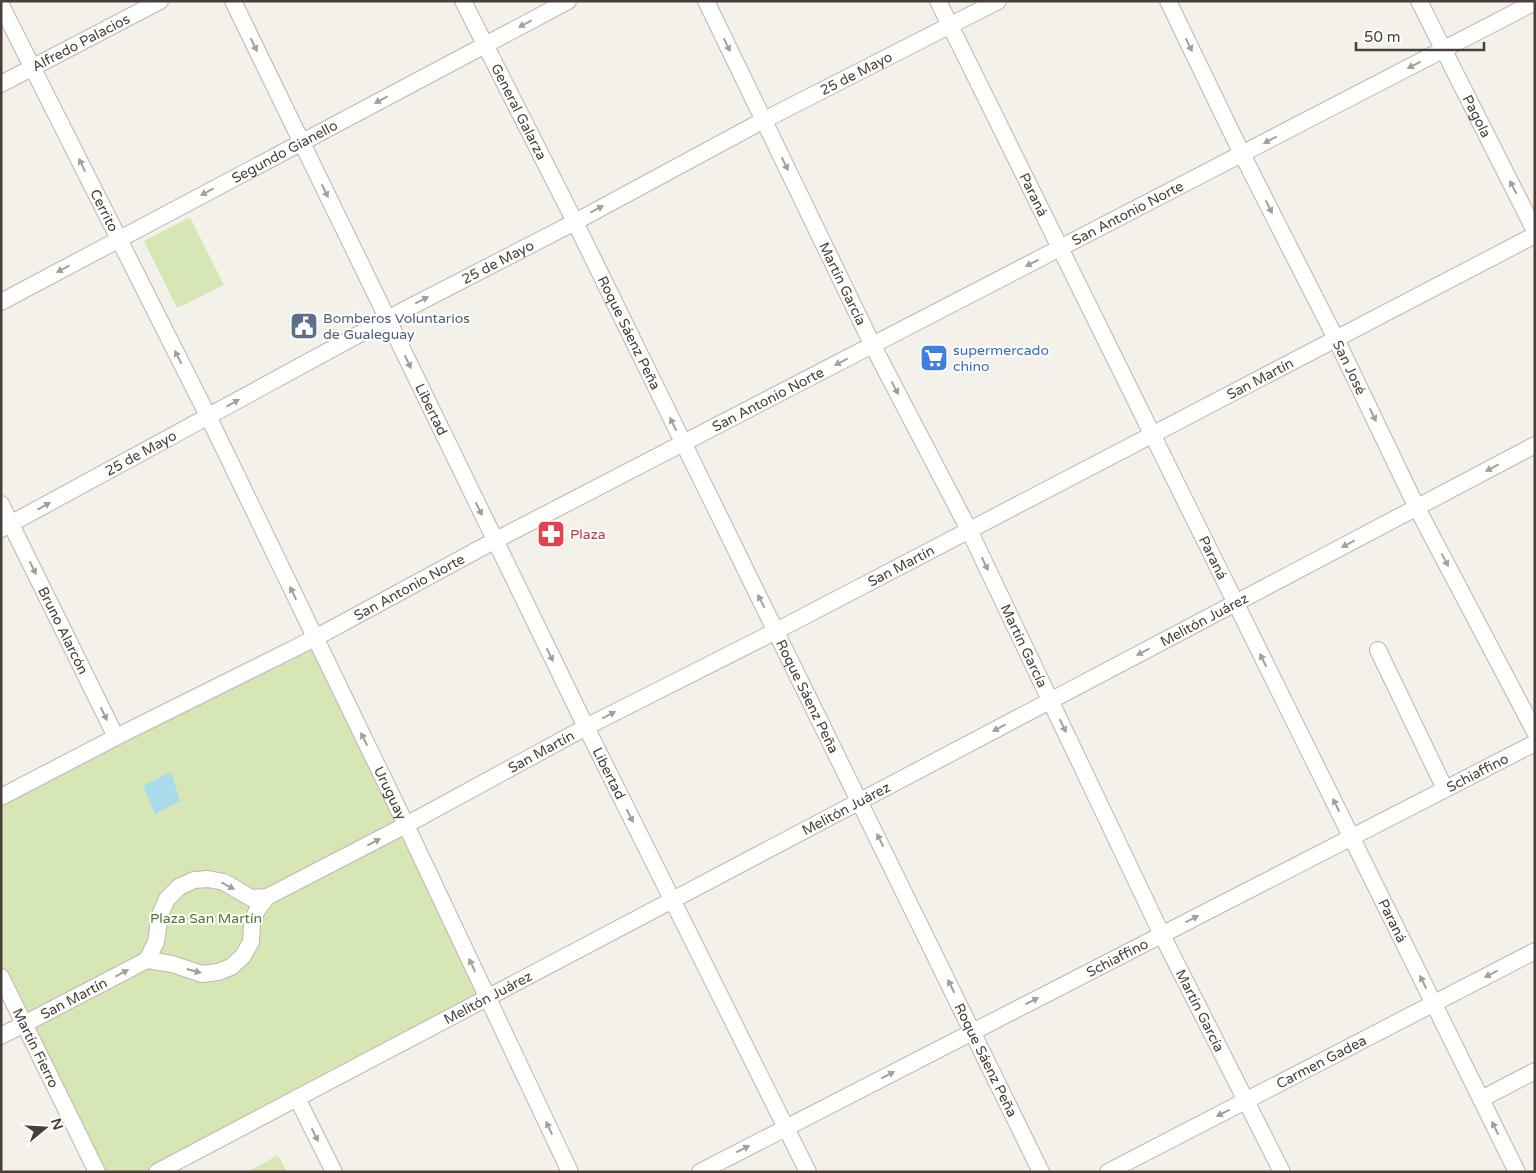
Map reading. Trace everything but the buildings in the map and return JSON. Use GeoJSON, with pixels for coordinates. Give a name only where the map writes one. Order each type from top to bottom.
{"type":"FeatureCollection","features":[{"type":"Feature","properties":{"kind":"street","name":"Alfredo Palacios"},"geometry":{"type":"LineString","coordinates":[[1,84],[160,1]]}},
{"type":"Feature","properties":{"kind":"street","name":"Libertad"},"geometry":{"type":"LineString","coordinates":[[233,1],[494,541],[808,1172]]}},
{"type":"Feature","properties":{"kind":"street","name":"General Galarza"},"geometry":{"type":"LineString","coordinates":[[463,1],[575,222]]}},
{"type":"Feature","properties":{"kind":"street","name":"Segundo Gianello"},"geometry":{"type":"LineString","coordinates":[[1,302],[568,1]]}},
{"type":"Feature","properties":{"kind":"street","name":"Martín García"},"geometry":{"type":"LineString","coordinates":[[706,1],[873,346],[969,530],[1162,935],[1282,1172]]}},
{"type":"Feature","properties":{"kind":"street","name":"Paraná"},"geometry":{"type":"LineString","coordinates":[[938,1],[1516,1172]]}},
{"type":"Feature","properties":{"kind":"street","name":"25 de Mayo"},"geometry":{"type":"LineString","coordinates":[[6,526],[387,318],[575,222],[764,120],[998,1]]}},
{"type":"Feature","properties":{"kind":"street","name":"San José"},"geometry":{"type":"LineString","coordinates":[[1168,1],[1242,154],[1336,339],[1417,508],[1535,732]]}},
{"type":"Feature","properties":{"kind":"street","name":"Pagola"},"geometry":{"type":"LineString","coordinates":[[1420,1],[1535,231]]}},
{"type":"Feature","properties":{"kind":"street","name":"San Antonio Norte"},"geometry":{"type":"LineString","coordinates":[[1,797],[116,737],[315,638],[494,541],[1535,2]]}},
{"type":"Feature","properties":{"kind":"street","name":"Cerrito"},"geometry":{"type":"LineString","coordinates":[[1,5],[208,416]]}},
{"type":"Feature","properties":{"kind":"street","name":"Roque Sáenz Peña"},"geometry":{"type":"LineString","coordinates":[[575,222],[1042,1172]]}},
{"type":"Feature","properties":{"kind":"street","name":"San Martín"},"geometry":{"type":"LineString","coordinates":[[1,1036],[147,960],[172,964],[202,974],[218,972],[231,967],[243,956],[251,942],[252,923],[257,910],[267,898],[586,727],[776,631],[1535,234]]}},
{"type":"Feature","properties":{"kind":"street","name":"Uruguay"},"geometry":{"type":"LineString","coordinates":[[208,416],[406,825],[570,1172]]}},
{"type":"Feature","properties":{"kind":"street","name":"Melitón Juárez"},"geometry":{"type":"LineString","coordinates":[[157,1172],[1535,445]]}},
{"type":"Feature","properties":{"kind":"street","name":"Bruno Alarcón"},"geometry":{"type":"LineString","coordinates":[[1,504],[6,526],[116,737]]}},
{"type":"Feature","properties":{"kind":"street"},"geometry":{"type":"LineString","coordinates":[[1378,650],[1445,789]]}},
{"type":"Feature","properties":{"kind":"street","name":"Schiaffino"},"geometry":{"type":"LineString","coordinates":[[700,1172],[1535,743]]}},
{"type":"Feature","properties":{"kind":"street"},"geometry":{"type":"LineString","coordinates":[[147,960],[156,942],[160,915],[167,899],[178,887],[194,880],[208,879],[224,882],[251,898],[267,898]]}},
{"type":"Feature","properties":{"kind":"street","name":"Carmen Gadea"},"geometry":{"type":"LineString","coordinates":[[1108,1172],[1535,951]]}},
{"type":"Feature","properties":{"kind":"street","name":"Martín Fierro"},"geometry":{"type":"LineString","coordinates":[[1,977],[97,1172]]}},
{"type":"Feature","properties":{"kind":"street"},"geometry":{"type":"LineString","coordinates":[[1481,1099],[1535,1071]]}},
{"type":"Feature","properties":{"kind":"street"},"geometry":{"type":"LineString","coordinates":[[297,1098],[334,1172]]}},
{"type":"Feature","properties":{"kind":"green space"},"geometry":{"type":"Polygon","coordinates":[[[190,217],[224,285],[177,308],[144,241],[190,217]]]}},
{"type":"Feature","properties":{"kind":"green space","name":"Plaza San Martín"},"geometry":{"type":"Polygon","coordinates":[[[315,638],[487,998],[157,1172],[97,1172],[1,977],[1,797],[315,638]]]}},
{"type":"Feature","properties":{"kind":"green space"},"geometry":{"type":"Polygon","coordinates":[[[278,1155],[287,1172],[247,1172],[278,1155]]]}},
{"type":"Feature","properties":{"kind":"water"},"geometry":{"type":"Polygon","coordinates":[[[171,772],[180,801],[155,814],[143,786],[171,772]]]}},
{"type":"Feature","properties":{"kind":"place","name":"Bomberos Voluntarios de Gualeguay"},"geometry":{"type":"Point","coordinates":[304,326]}},
{"type":"Feature","properties":{"kind":"place","name":"supermercado chino"},"geometry":{"type":"Point","coordinates":[934,358]}},
{"type":"Feature","properties":{"kind":"place","name":"Plaza"},"geometry":{"type":"Point","coordinates":[551,534]}}]}
